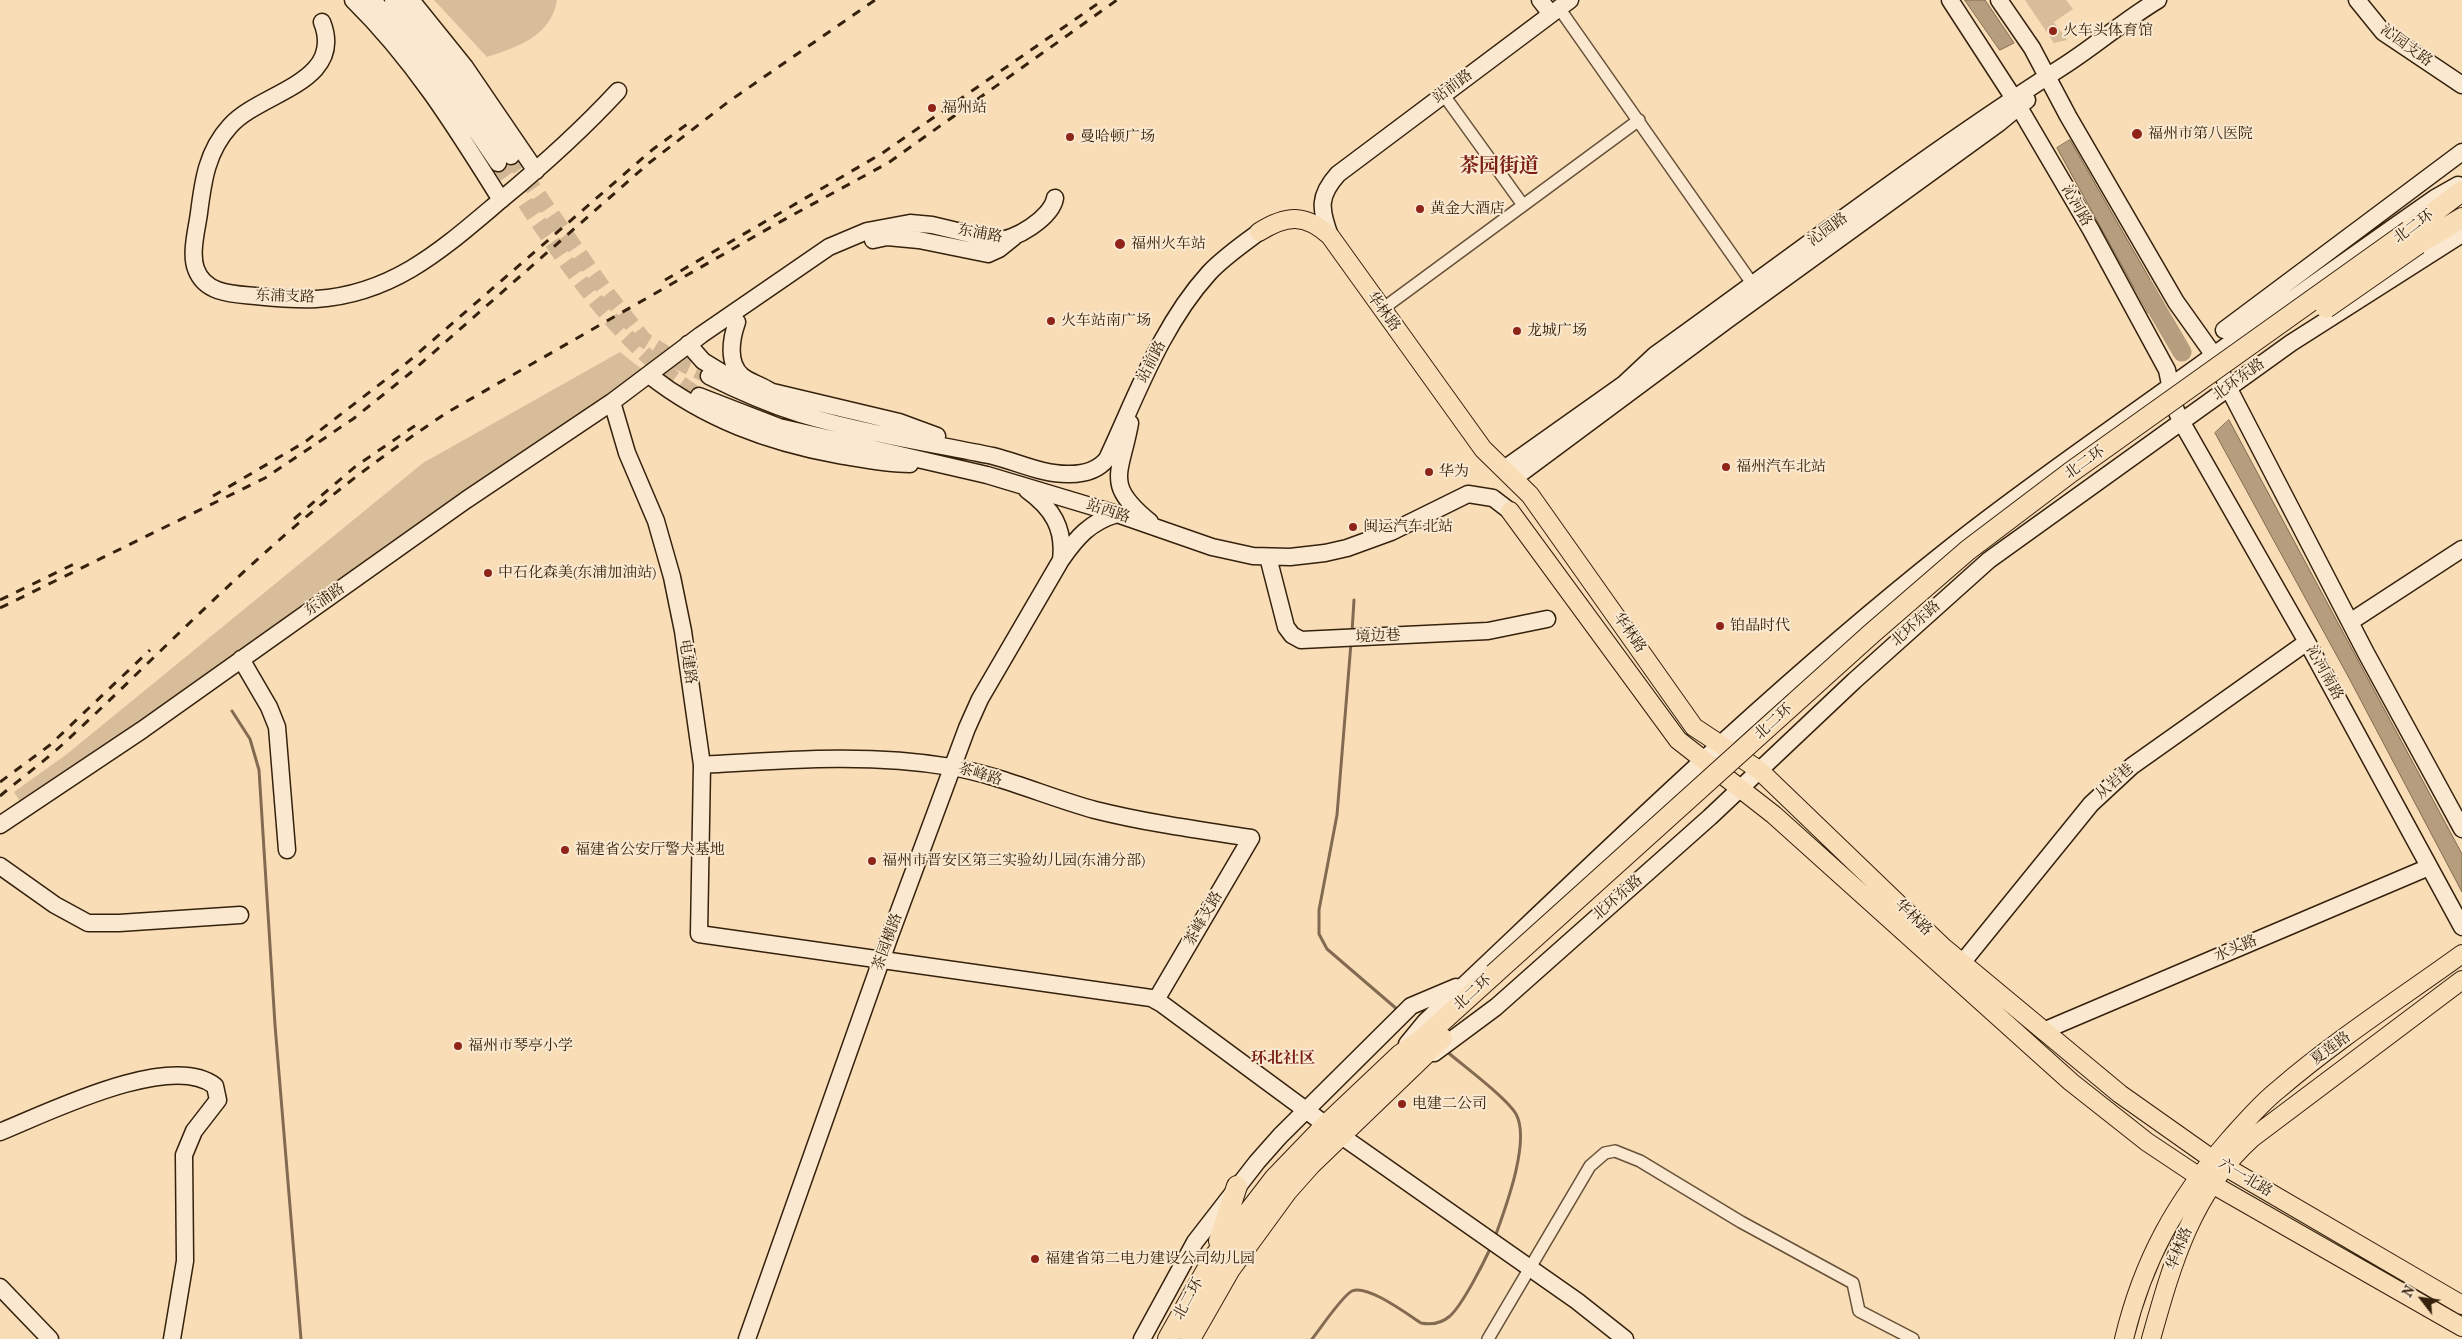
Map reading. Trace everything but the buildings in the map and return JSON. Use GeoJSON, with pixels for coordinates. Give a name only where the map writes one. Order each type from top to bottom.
{"type":"FeatureCollection","features":[{"type":"Feature","properties":{"kind":"highway","name":"北二环"},"geometry":{"type":"LineString","coordinates":[[1168,1339],[1214,1257],[1274,1179],[1333,1130],[1871,634],[1968,550],[2071,472],[2414,238],[2462,191]]}},
{"type":"Feature","properties":{"kind":"highway","name":"北二环"},"geometry":{"type":"LineString","coordinates":[[2414,238],[2462,218]]}},
{"type":"Feature","properties":{"kind":"highway","name":"北二环"},"geometry":{"type":"LineString","coordinates":[[1190,1339],[1214,1294],[1263,1221],[1311,1164],[1333,1130]]}},
{"type":"Feature","properties":{"kind":"highway"},"geometry":{"type":"LineString","coordinates":[[1214,1257],[1237,1186]]}},
{"type":"Feature","properties":{"kind":"main road"},"geometry":{"type":"LineString","coordinates":[[353,0],[398,49],[440,102],[501,200]]}},
{"type":"Feature","properties":{"kind":"main road"},"geometry":{"type":"LineString","coordinates":[[372,0],[424,56],[504,159],[442,57],[393,0]]}},
{"type":"Feature","properties":{"kind":"main road"},"geometry":{"type":"LineString","coordinates":[[411,0],[465,68],[536,171]]}},
{"type":"Feature","properties":{"kind":"main road"},"geometry":{"type":"LineString","coordinates":[[1540,0],[1560,7]]}},
{"type":"Feature","properties":{"kind":"main road","name":"沁河路"},"geometry":{"type":"LineString","coordinates":[[1950,0],[2016,102],[2090,230],[2166,370],[2175,408],[2181,421]]}},
{"type":"Feature","properties":{"kind":"main road"},"geometry":{"type":"LineString","coordinates":[[1999,0],[2032,48],[2176,302],[2213,354],[2228,388],[2350,622],[2462,829]]}},
{"type":"Feature","properties":{"kind":"main road","name":"沁园路"},"geometry":{"type":"LineString","coordinates":[[1508,474],[2049,78],[2114,28],[2158,0]]}},
{"type":"Feature","properties":{"kind":"main road","name":"沁园支路"},"geometry":{"type":"LineString","coordinates":[[2357,0],[2376,25],[2391,38],[2462,84]]}},
{"type":"Feature","properties":{"kind":"main road","name":"站前路"},"geometry":{"type":"LineString","coordinates":[[1330,236],[1323,213],[1322,200],[1331,182],[1346,168],[1560,7]]}},
{"type":"Feature","properties":{"kind":"main road","name":"东浦支路"},"geometry":{"type":"LineString","coordinates":[[322,22],[327,40],[323,59],[318,67],[308,77],[238,119],[223,135],[212,152],[204,178],[194,260],[200,278],[223,292],[283,298],[317,299],[363,290],[405,274],[424,263],[536,171],[574,138],[618,91]]}},
{"type":"Feature","properties":{"kind":"main road"},"geometry":{"type":"LineString","coordinates":[[1429,1040],[1466,983],[1721,743],[1805,668],[1945,552],[2010,501],[2213,354],[2462,152]]}},
{"type":"Feature","properties":{"kind":"main road"},"geometry":{"type":"LineString","coordinates":[[2425,181],[2435,198]]}},
{"type":"Feature","properties":{"kind":"main road"},"geometry":{"type":"LineString","coordinates":[[2224,330],[2462,183]]}},
{"type":"Feature","properties":{"kind":"main road"},"geometry":{"type":"LineString","coordinates":[[1022,231],[1046,217],[1053,208],[1055,198]]}},
{"type":"Feature","properties":{"kind":"main road","name":"华林路"},"geometry":{"type":"LineString","coordinates":[[1259,232],[1280,221],[1297,219],[1312,222],[1330,236],[1381,310],[1483,449],[1530,495],[1694,727],[1721,743],[1759,770],[1962,963],[2043,1031]]}},
{"type":"Feature","properties":{"kind":"main road","name":"东浦路"},"geometry":{"type":"LineString","coordinates":[[0,825],[130,739],[466,500],[691,347],[825,250],[858,234],[910,223],[932,224],[999,240],[1010,238],[1022,231]]}},
{"type":"Feature","properties":{"kind":"main road","name":"东浦路"},"geometry":{"type":"LineString","coordinates":[[691,347],[737,322],[820,266],[862,243],[895,237],[988,254],[999,249],[1022,231]]}},
{"type":"Feature","properties":{"kind":"main road","name":"站前路"},"geometry":{"type":"LineString","coordinates":[[998,457],[1049,473],[1079,473],[1101,466],[1107,459],[1135,396],[1166,334],[1200,284],[1222,261],[1259,232]]}},
{"type":"Feature","properties":{"kind":"main road","name":"北环东路"},"geometry":{"type":"LineString","coordinates":[[1429,1040],[1496,1007],[1741,788],[1854,681],[1988,560],[2291,343],[2462,234]]}},
{"type":"Feature","properties":{"kind":"main road"},"geometry":{"type":"LineString","coordinates":[[737,322],[732,339],[734,364],[742,376],[774,394]]}},
{"type":"Feature","properties":{"kind":"main road"},"geometry":{"type":"LineString","coordinates":[[691,347],[703,361],[715,369],[774,394],[899,422],[998,457]]}},
{"type":"Feature","properties":{"kind":"main road"},"geometry":{"type":"LineString","coordinates":[[649,375],[668,390],[703,412],[770,439],[818,451],[888,464],[941,464]]}},
{"type":"Feature","properties":{"kind":"main road"},"geometry":{"type":"LineString","coordinates":[[709,376],[756,398],[800,414],[998,457]]}},
{"type":"Feature","properties":{"kind":"main road","name":"站西路"},"geometry":{"type":"LineString","coordinates":[[699,396],[754,419],[787,429],[1019,484],[1234,553],[1268,557],[1325,554],[1391,532],[1468,494],[1493,498],[1510,511]]}},
{"type":"Feature","properties":{"kind":"main road"},"geometry":{"type":"LineString","coordinates":[[1135,396],[1126,447],[1118,476],[1120,489],[1135,510],[1159,530]]}},
{"type":"Feature","properties":{"kind":"main road","name":"电建路"},"geometry":{"type":"LineString","coordinates":[[612,402],[627,453],[656,521],[672,577],[683,631],[702,766],[699,934],[882,959]]}},
{"type":"Feature","properties":{"kind":"main road","name":"沁河南路"},"geometry":{"type":"LineString","coordinates":[[2181,421],[2307,642],[2462,927]]}},
{"type":"Feature","properties":{"kind":"main road"},"geometry":{"type":"LineString","coordinates":[[1019,484],[1040,500],[1057,521],[1062,534],[1061,560]]}},
{"type":"Feature","properties":{"kind":"main road","name":"华林路"},"geometry":{"type":"LineString","coordinates":[[1510,511],[1678,740],[1741,788],[2071,1082],[2147,1142],[2205,1180]]}},
{"type":"Feature","properties":{"kind":"main road","name":"茶园横路"},"geometry":{"type":"LineString","coordinates":[[747,1339],[882,959],[952,767],[980,699],[1061,560],[1082,532],[1102,519],[1117,514]]}},
{"type":"Feature","properties":{"kind":"main road"},"geometry":{"type":"LineString","coordinates":[[2350,622],[2462,549]]}},
{"type":"Feature","properties":{"kind":"main road","name":"境边巷"},"geometry":{"type":"LineString","coordinates":[[1268,557],[1288,632],[1301,640],[1488,631],[1547,619]]}},
{"type":"Feature","properties":{"kind":"main road","name":"从岩巷"},"geometry":{"type":"LineString","coordinates":[[1962,963],[2091,804],[2112,782],[2307,642]]}},
{"type":"Feature","properties":{"kind":"main road"},"geometry":{"type":"LineString","coordinates":[[242,659],[269,707],[277,728],[287,850]]}},
{"type":"Feature","properties":{"kind":"main road","name":"茶峰路"},"geometry":{"type":"LineString","coordinates":[[702,766],[851,758],[897,759],[952,767],[1094,809],[1152,823],[1251,838]]}},
{"type":"Feature","properties":{"kind":"main road","name":"茶峰支路"},"geometry":{"type":"LineString","coordinates":[[1156,1000],[1251,838]]}},
{"type":"Feature","properties":{"kind":"main road"},"geometry":{"type":"LineString","coordinates":[[0,866],[55,905],[88,923],[118,923],[240,915]]}},
{"type":"Feature","properties":{"kind":"main road","name":"水头路"},"geometry":{"type":"LineString","coordinates":[[2043,1031],[2429,867]]}},
{"type":"Feature","properties":{"kind":"main road","name":"夏莲路"},"geometry":{"type":"LineString","coordinates":[[2219,1162],[2260,1106],[2298,1072],[2462,954]]}},
{"type":"Feature","properties":{"kind":"main road"},"geometry":{"type":"LineString","coordinates":[[882,959],[1143,996],[1156,1000],[1333,1130],[1577,1301],[1625,1339]]}},
{"type":"Feature","properties":{"kind":"main road","name":"夏莲路"},"geometry":{"type":"LineString","coordinates":[[2219,1162],[2462,980]]}},
{"type":"Feature","properties":{"kind":"main road"},"geometry":{"type":"LineString","coordinates":[[1142,1339],[1195,1242],[1237,1186],[1268,1149],[1411,1006],[1466,983]]}},
{"type":"Feature","properties":{"kind":"main road","name":"六一北路"},"geometry":{"type":"LineString","coordinates":[[2043,1031],[2126,1099],[2219,1162],[2462,1305]]}},
{"type":"Feature","properties":{"kind":"main road"},"geometry":{"type":"LineString","coordinates":[[0,1132],[102,1091],[139,1079],[181,1076],[205,1080],[215,1086],[219,1095],[218,1100],[194,1131],[184,1155],[185,1261],[172,1339]]}},
{"type":"Feature","properties":{"kind":"main road","name":"华林路"},"geometry":{"type":"LineString","coordinates":[[2124,1339],[2144,1272],[2171,1217],[2219,1162]]}},
{"type":"Feature","properties":{"kind":"main road","name":"华林路"},"geometry":{"type":"LineString","coordinates":[[2151,1339],[2178,1248],[2205,1180]]}},
{"type":"Feature","properties":{"kind":"main road","name":"六一北路"},"geometry":{"type":"LineString","coordinates":[[2205,1180],[2462,1327]]}},
{"type":"Feature","properties":{"kind":"main road"},"geometry":{"type":"LineString","coordinates":[[0,1287],[50,1339]]}},
{"type":"Feature","properties":{"kind":"street"},"geometry":{"type":"LineString","coordinates":[[1560,7],[1757,290]]}},
{"type":"Feature","properties":{"kind":"street"},"geometry":{"type":"LineString","coordinates":[[1443,94],[1523,205]]}},
{"type":"Feature","properties":{"kind":"street"},"geometry":{"type":"LineString","coordinates":[[1381,310],[1639,120]]}},
{"type":"Feature","properties":{"kind":"street"},"geometry":{"type":"LineString","coordinates":[[1488,1339],[1590,1166],[1605,1153],[1615,1150],[1640,1161],[1735,1218],[1853,1283],[1859,1311],[1913,1339]]}},
{"type":"Feature","properties":{"kind":"shaded area"},"geometry":{"type":"Polygon","coordinates":[[[434,0],[557,0],[554,12],[548,23],[540,31],[521,44],[487,57],[434,0]]]}},
{"type":"Feature","properties":{"kind":"shaded area"},"geometry":{"type":"Polygon","coordinates":[[[1965,0],[1985,0],[2014,43],[2000,50],[1965,0]]]}},
{"type":"Feature","properties":{"kind":"shaded area","name":"火车头体育馆"},"geometry":{"type":"Polygon","coordinates":[[[2025,0],[2066,0],[2073,9],[2054,22],[2067,40],[2054,43],[2025,0]]]}},
{"type":"Feature","properties":{"kind":"shaded area"},"geometry":{"type":"Polygon","coordinates":[[[2070,140],[2163,302],[2148,313],[2057,148],[2070,140]]]}},
{"type":"Feature","properties":{"kind":"shaded area"},"geometry":{"type":"Polygon","coordinates":[[[620,352],[644,371],[468,489],[23,806],[14,792],[67,754],[423,463],[620,352]]]}},
{"type":"Feature","properties":{"kind":"shaded area"},"geometry":{"type":"Polygon","coordinates":[[[2229,420],[2462,854],[2462,892],[2349,678],[2215,433],[2229,420]]]}},
{"type":"Feature","properties":{"kind":"waterway"},"geometry":{"type":"LineString","coordinates":[[2144,287],[2182,352]]}},
{"type":"Feature","properties":{"kind":"waterway"},"geometry":{"type":"LineString","coordinates":[[1352,632],[1354,600]]}},
{"type":"Feature","properties":{"kind":"waterway"},"geometry":{"type":"LineString","coordinates":[[1351,643],[1337,815],[1319,910],[1319,934],[1327,949],[1398,1010]]}},
{"type":"Feature","properties":{"kind":"waterway"},"geometry":{"type":"LineString","coordinates":[[232,711],[250,739],[259,770],[275,1025],[301,1339]]}},
{"type":"Feature","properties":{"kind":"waterway"},"geometry":{"type":"LineString","coordinates":[[1445,1050],[1511,1107],[1516,1114],[1520,1126],[1519,1157],[1515,1175],[1495,1237]]}},
{"type":"Feature","properties":{"kind":"waterway"},"geometry":{"type":"LineString","coordinates":[[1312,1339],[1331,1313],[1352,1291],[1359,1290],[1377,1296],[1421,1323],[1432,1324],[1444,1320],[1461,1303],[1491,1247]]}},
{"type":"Feature","properties":{"kind":"tunnel"},"geometry":{"type":"LineString","coordinates":[[511,156],[606,292],[644,340],[679,362],[709,376]]}},
{"type":"Feature","properties":{"kind":"tunnel"},"geometry":{"type":"LineString","coordinates":[[498,163],[564,259],[612,320],[638,348],[667,373],[699,396]]}},
{"type":"Feature","properties":{"kind":"railway"},"geometry":{"type":"LineString","coordinates":[[0,608],[265,478],[353,419],[409,374],[649,163],[728,102],[875,0]]}},
{"type":"Feature","properties":{"kind":"railway"},"geometry":{"type":"LineString","coordinates":[[665,280],[881,154],[1103,0]]}},
{"type":"Feature","properties":{"kind":"railway"},"geometry":{"type":"LineString","coordinates":[[0,796],[62,745],[270,548],[343,487],[395,448],[448,412],[778,223],[888,163],[1117,0]]}},
{"type":"Feature","properties":{"kind":"railway"},"geometry":{"type":"LineString","coordinates":[[213,496],[305,442],[402,367],[652,150],[690,122]]}},
{"type":"Feature","properties":{"kind":"railway"},"geometry":{"type":"LineString","coordinates":[[294,519],[356,466],[419,423]]}},
{"type":"Feature","properties":{"kind":"railway"},"geometry":{"type":"LineString","coordinates":[[0,600],[74,564]]}},
{"type":"Feature","properties":{"kind":"railway"},"geometry":{"type":"LineString","coordinates":[[0,782],[50,745],[150,650]]}},
{"type":"Feature","properties":{"kind":"place","name":"火车头体育馆"},"geometry":{"type":"Point","coordinates":[2053,31]}},
{"type":"Feature","properties":{"kind":"place","name":"福州站"},"geometry":{"type":"Point","coordinates":[932,108]}},
{"type":"Feature","properties":{"kind":"place","name":"福州市第八医院"},"geometry":{"type":"Point","coordinates":[2137,134]}},
{"type":"Feature","properties":{"kind":"place","name":"曼哈顿广场"},"geometry":{"type":"Point","coordinates":[1070,137]}},
{"type":"Feature","properties":{"kind":"place","name":"黄金大酒店"},"geometry":{"type":"Point","coordinates":[1420,209]}},
{"type":"Feature","properties":{"kind":"place","name":"福州火车站"},"geometry":{"type":"Point","coordinates":[1120,244]}},
{"type":"Feature","properties":{"kind":"place","name":"火车站南广场"},"geometry":{"type":"Point","coordinates":[1051,321]}},
{"type":"Feature","properties":{"kind":"place","name":"龙城广场"},"geometry":{"type":"Point","coordinates":[1517,331]}},
{"type":"Feature","properties":{"kind":"place","name":"福州汽车北站"},"geometry":{"type":"Point","coordinates":[1726,467]}},
{"type":"Feature","properties":{"kind":"place","name":"华为"},"geometry":{"type":"Point","coordinates":[1429,472]}},
{"type":"Feature","properties":{"kind":"place","name":"闽运汽车北站"},"geometry":{"type":"Point","coordinates":[1353,527]}},
{"type":"Feature","properties":{"kind":"place","name":"中石化森美(东浦加油站)"},"geometry":{"type":"Point","coordinates":[488,573]}},
{"type":"Feature","properties":{"kind":"place","name":"铂晶时代"},"geometry":{"type":"Point","coordinates":[1720,626]}},
{"type":"Feature","properties":{"kind":"place","name":"福建省公安厅警犬基地"},"geometry":{"type":"Point","coordinates":[565,850]}},
{"type":"Feature","properties":{"kind":"place","name":"福州市晋安区第三实验幼儿园(东浦分部)"},"geometry":{"type":"Point","coordinates":[872,861]}},
{"type":"Feature","properties":{"kind":"place","name":"福州市琴亭小学"},"geometry":{"type":"Point","coordinates":[458,1046]}},
{"type":"Feature","properties":{"kind":"place","name":"电建二公司"},"geometry":{"type":"Point","coordinates":[1402,1104]}},
{"type":"Feature","properties":{"kind":"place","name":"福建省第二电力建设公司幼儿园"},"geometry":{"type":"Point","coordinates":[1035,1259]}},
{"type":"Feature","properties":{"kind":"district","name":"茶园街道"},"geometry":{"type":"Point","coordinates":[1499,167]}},
{"type":"Feature","properties":{"kind":"district","name":"环北社区"},"geometry":{"type":"Point","coordinates":[1283,1059]}}]}
